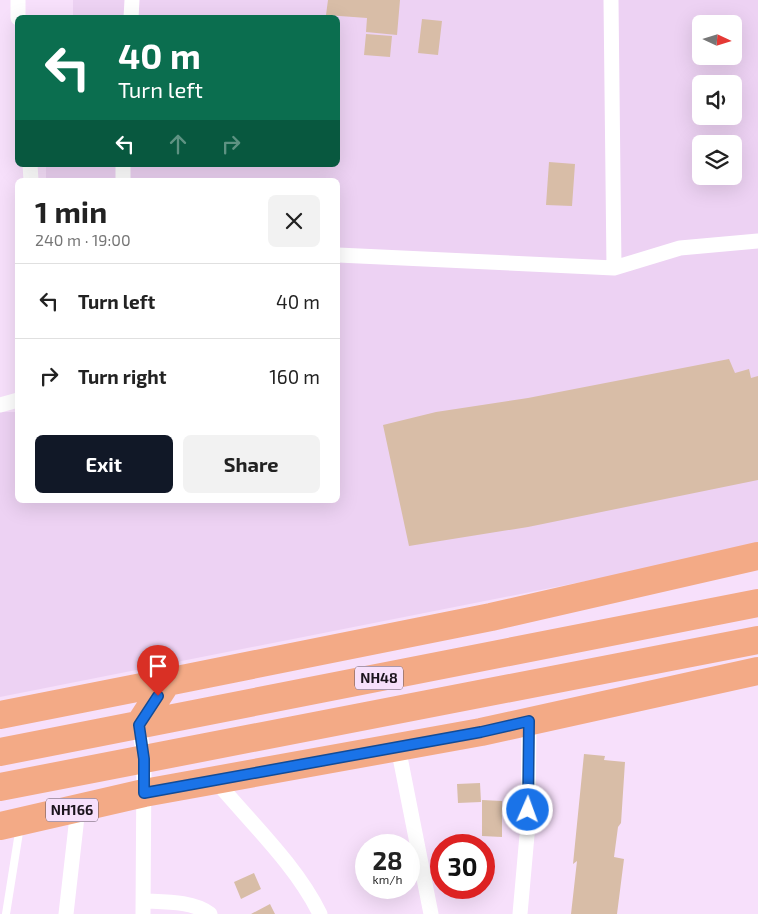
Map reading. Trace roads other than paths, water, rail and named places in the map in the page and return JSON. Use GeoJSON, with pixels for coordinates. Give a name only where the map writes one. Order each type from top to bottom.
{"type":"FeatureCollection","features":[{"type":"Feature","properties":{"kind":"highway"},"geometry":{"type":"LineString","coordinates":[[0,715],[491,618],[758,556]]}},
{"type":"Feature","properties":{"kind":"highway","name":"NH48"},"geometry":{"type":"LineString","coordinates":[[0,752],[758,603]]}},
{"type":"Feature","properties":{"kind":"highway","name":"NH48"},"geometry":{"type":"LineString","coordinates":[[0,787],[758,640]]}},
{"type":"Feature","properties":{"kind":"highway"},"geometry":{"type":"LineString","coordinates":[[144,793],[529,721],[758,671]]}},
{"type":"Feature","properties":{"kind":"highway"},"geometry":{"type":"LineString","coordinates":[[139,725],[167,682]]}},
{"type":"Feature","properties":{"kind":"highway","name":"NH166"},"geometry":{"type":"LineString","coordinates":[[10,824],[144,793]]}},
{"type":"Feature","properties":{"kind":"street"},"geometry":{"type":"LineString","coordinates":[[18,0],[18,15]]}},
{"type":"Feature","properties":{"kind":"street"},"geometry":{"type":"LineString","coordinates":[[131,15],[132,0]]}},
{"type":"Feature","properties":{"kind":"street"},"geometry":{"type":"LineString","coordinates":[[611,0],[614,268]]}},
{"type":"Feature","properties":{"kind":"street"},"geometry":{"type":"LineString","coordinates":[[340,256],[614,268],[680,248],[758,240]]}},
{"type":"Feature","properties":{"kind":"street"},"geometry":{"type":"LineString","coordinates":[[0,405],[15,401]]}},
{"type":"Feature","properties":{"kind":"street"},"geometry":{"type":"LineString","coordinates":[[520,914],[528,824],[529,721]]}},
{"type":"Feature","properties":{"kind":"street"},"geometry":{"type":"LineString","coordinates":[[139,725],[144,759],[144,907],[174,902],[205,910],[210,914]]}},
{"type":"Feature","properties":{"kind":"street"},"geometry":{"type":"LineString","coordinates":[[398,747],[431,914]]}},
{"type":"Feature","properties":{"kind":"street"},"geometry":{"type":"LineString","coordinates":[[216,780],[284,859],[302,883],[320,914]]}},
{"type":"Feature","properties":{"kind":"street"},"geometry":{"type":"LineString","coordinates":[[66,914],[78,808]]}},
{"type":"Feature","properties":{"kind":"lane"},"geometry":{"type":"LineString","coordinates":[[6,914],[10,824]]}}]}
